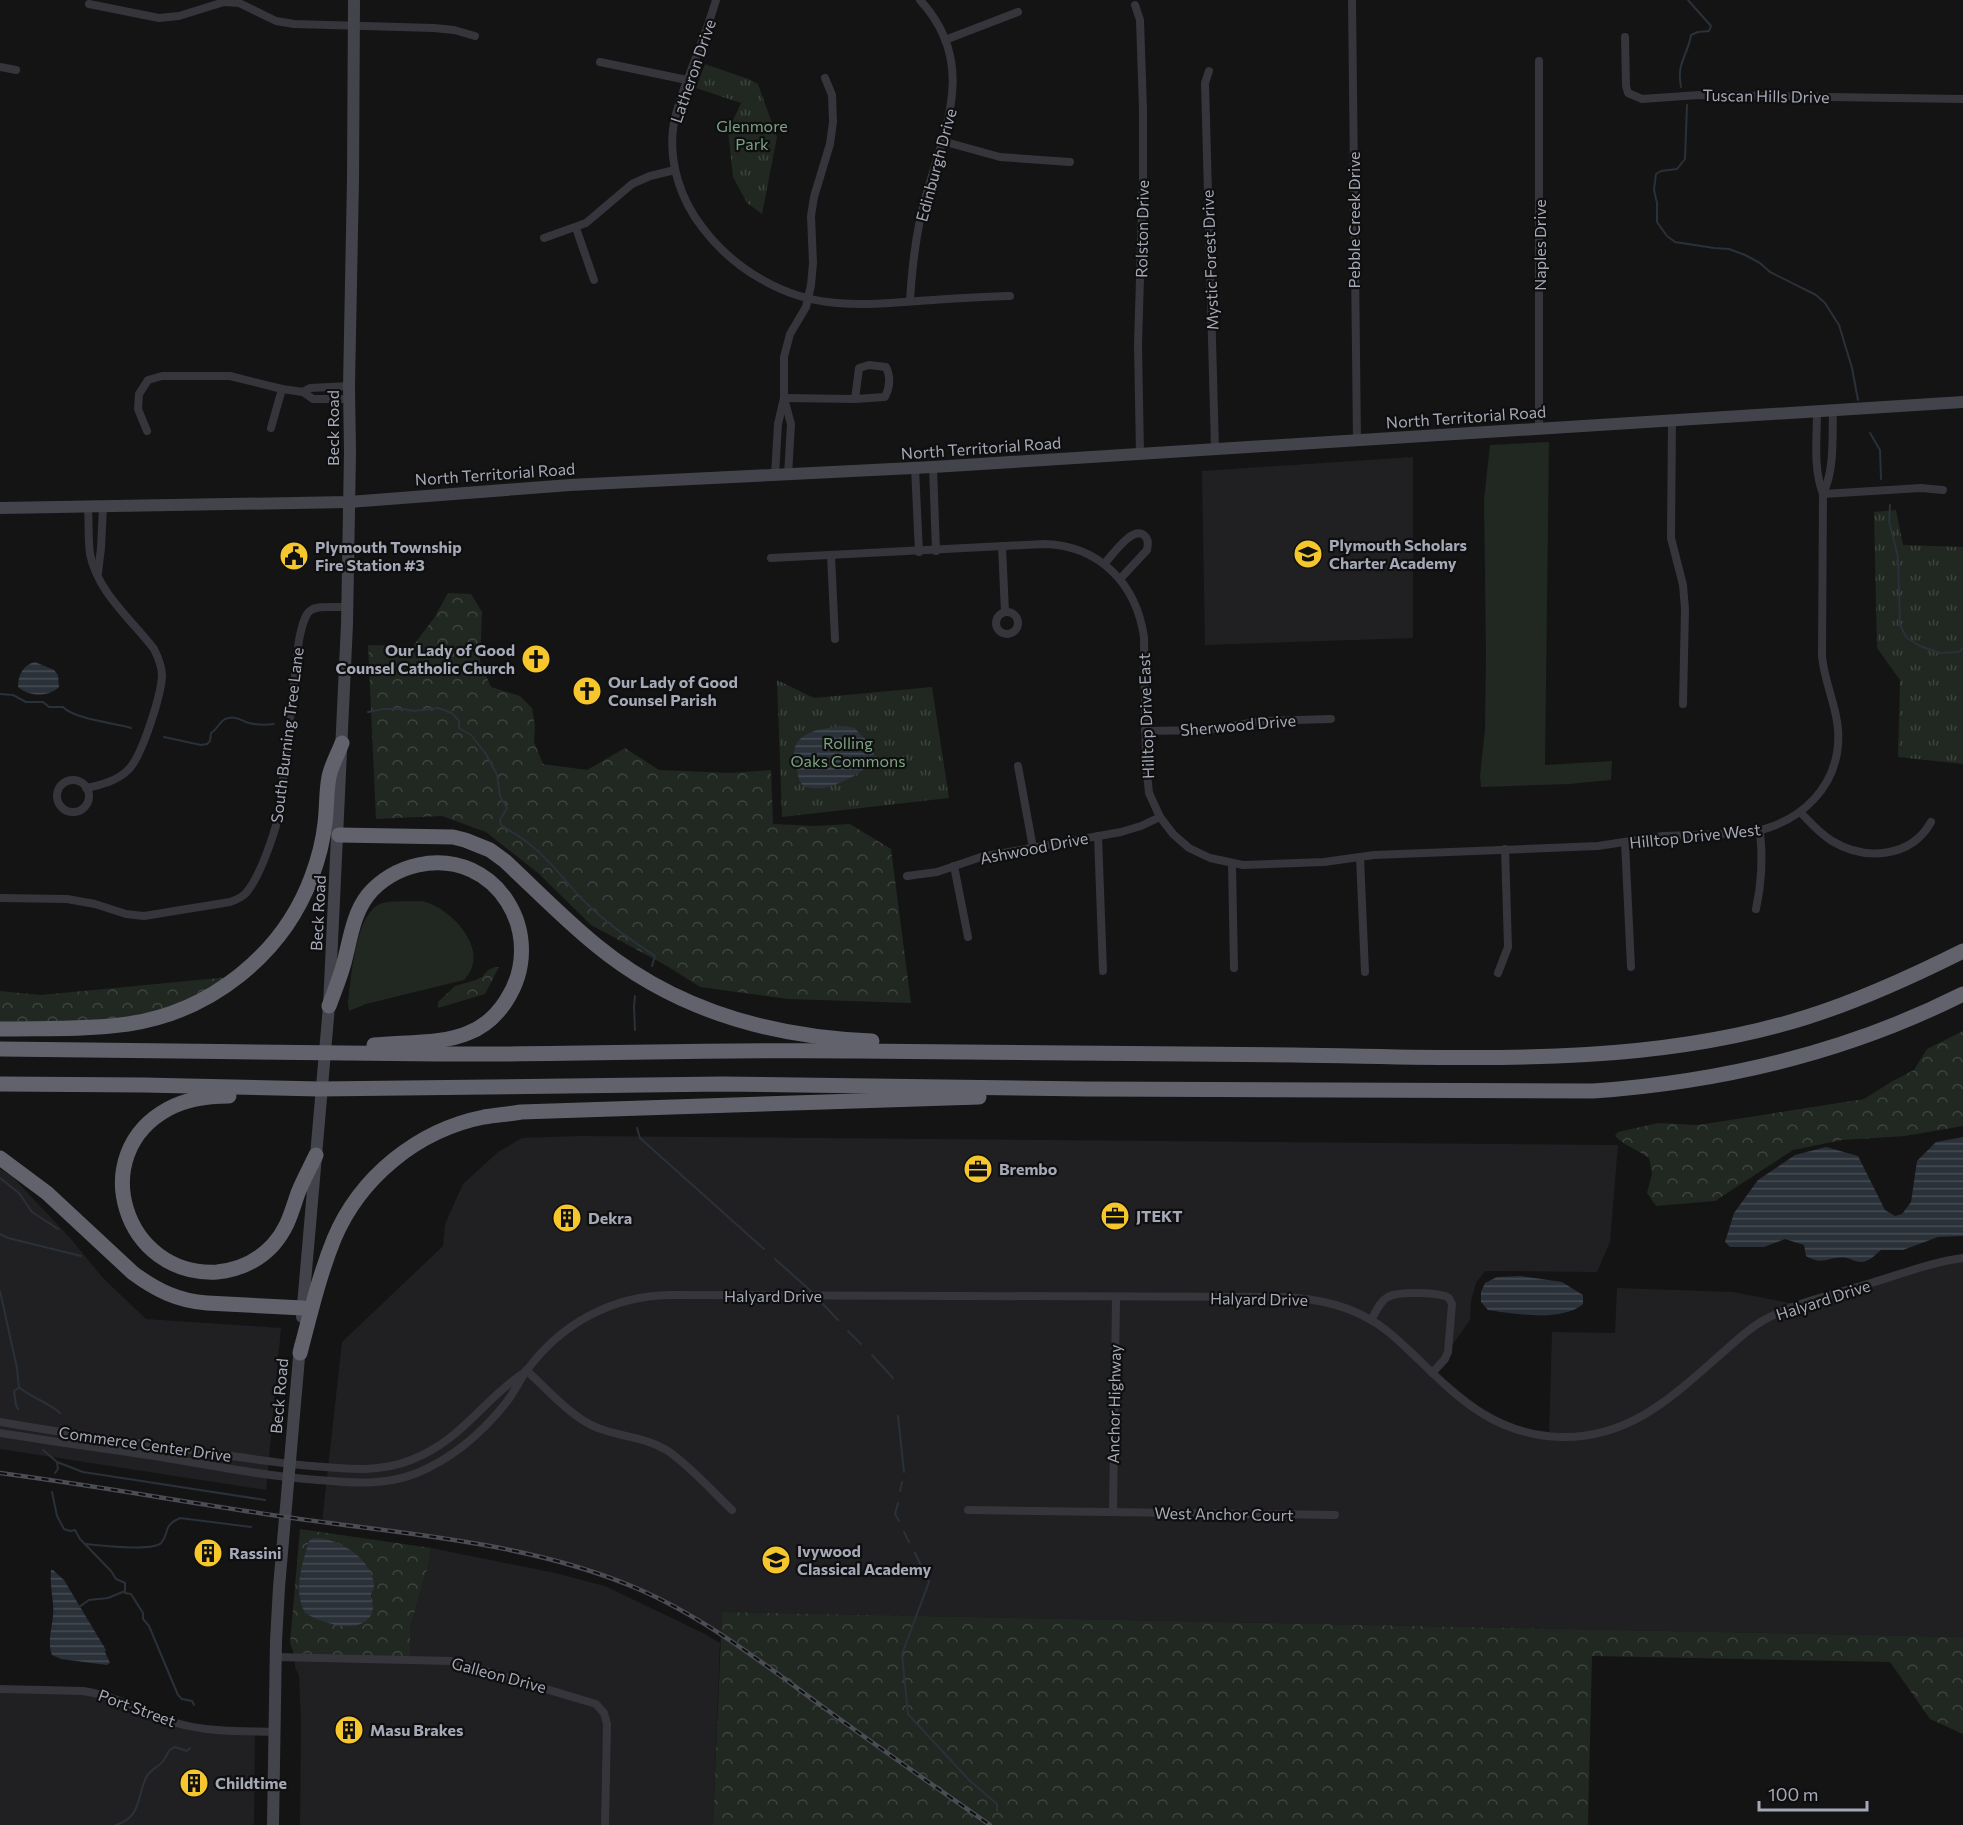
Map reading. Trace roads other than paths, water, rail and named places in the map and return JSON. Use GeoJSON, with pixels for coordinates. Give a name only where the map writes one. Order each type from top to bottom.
{"type":"FeatureCollection","features":[{"type":"Feature","properties":{"kind":"highway"},"geometry":{"type":"LineString","coordinates":[[0,1029],[130,1024],[190,1006],[240,976],[263,955],[279,935],[304,895],[316,863],[325,824],[329,776],[342,743]]}},
{"type":"Feature","properties":{"kind":"highway"},"geometry":{"type":"LineString","coordinates":[[339,834],[453,837],[490,850],[505,861],[596,946],[628,969],[680,998],[726,1018],[763,1028],[837,1040],[977,1046],[1049,1054]]}},
{"type":"Feature","properties":{"kind":"highway"},"geometry":{"type":"LineString","coordinates":[[302,1052],[446,1040],[469,1033],[489,1021],[513,992],[520,975],[523,943],[514,910],[488,880],[460,865],[427,863],[411,866],[394,874],[368,895],[359,909],[344,966],[329,1006]]}},
{"type":"Feature","properties":{"kind":"highway"},"geometry":{"type":"LineString","coordinates":[[0,1049],[441,1054],[793,1050],[1524,1057],[1630,1052],[1725,1037],[1805,1018],[1897,982],[1963,951]]}},
{"type":"Feature","properties":{"kind":"highway"},"geometry":{"type":"LineString","coordinates":[[0,1084],[144,1084],[319,1089],[722,1084],[1087,1089],[1593,1091],[1639,1087],[1718,1075],[1783,1061],[1881,1030],[1963,994]]}},
{"type":"Feature","properties":{"kind":"highway"},"geometry":{"type":"LineString","coordinates":[[316,1155],[299,1192],[292,1214],[278,1239],[259,1257],[231,1270],[193,1271],[163,1259],[142,1241],[126,1209],[122,1182],[124,1166],[130,1150],[143,1128],[167,1109],[177,1104],[211,1096],[286,1095],[319,1089]]}},
{"type":"Feature","properties":{"kind":"highway"},"geometry":{"type":"LineString","coordinates":[[300,1353],[334,1239],[360,1192],[384,1168],[409,1148],[440,1131],[483,1117],[521,1112],[1005,1097],[1087,1089]]}},
{"type":"Feature","properties":{"kind":"highway"},"geometry":{"type":"LineString","coordinates":[[0,1158],[46,1193],[133,1273],[172,1297],[191,1302],[303,1308]]}},
{"type":"Feature","properties":{"kind":"main road","name":"Beck Road"},"geometry":{"type":"LineString","coordinates":[[273,1825],[279,1587],[329,1006],[339,834],[349,502],[354,0]]}},
{"type":"Feature","properties":{"kind":"main road","name":"North Territorial Road"},"geometry":{"type":"LineString","coordinates":[[0,508],[349,502],[570,485],[933,467],[1963,402]]}},
{"type":"Feature","properties":{"kind":"street","name":"Latheron Drive"},"geometry":{"type":"LineString","coordinates":[[716,0],[677,108],[672,150],[675,170],[693,214],[724,252],[765,281],[808,299],[850,304],[1010,296]]}},
{"type":"Feature","properties":{"kind":"street","name":"Edinburgh Drive"},"geometry":{"type":"LineString","coordinates":[[910,301],[921,214],[950,113],[954,87],[952,64],[945,40],[936,21],[920,0]]}},
{"type":"Feature","properties":{"kind":"street","name":"Pebble Creek Drive"},"geometry":{"type":"LineString","coordinates":[[1352,0],[1357,441]]}},
{"type":"Feature","properties":{"kind":"street"},"geometry":{"type":"LineString","coordinates":[[88,4],[159,18],[179,16],[224,2],[239,3],[276,21],[294,24],[434,28],[454,30],[475,36]]}},
{"type":"Feature","properties":{"kind":"street","name":"Rolston Drive"},"geometry":{"type":"LineString","coordinates":[[1135,4],[1140,20],[1143,109],[1138,345],[1140,454]]}},
{"type":"Feature","properties":{"kind":"street"},"geometry":{"type":"LineString","coordinates":[[945,40],[1018,12]]}},
{"type":"Feature","properties":{"kind":"street","name":"Tuscan Hills Drive"},"geometry":{"type":"LineString","coordinates":[[1625,37],[1626,86],[1628,93],[1642,99],[1700,95],[1963,99]]}},
{"type":"Feature","properties":{"kind":"street","name":"Naples Drive"},"geometry":{"type":"LineString","coordinates":[[1539,61],[1539,429]]}},
{"type":"Feature","properties":{"kind":"street"},"geometry":{"type":"LineString","coordinates":[[600,62],[687,80]]}},
{"type":"Feature","properties":{"kind":"street"},"geometry":{"type":"LineString","coordinates":[[0,67],[16,70]]}},
{"type":"Feature","properties":{"kind":"street","name":"Mystic Forest Drive"},"geometry":{"type":"LineString","coordinates":[[1209,71],[1205,83],[1215,449]]}},
{"type":"Feature","properties":{"kind":"street"},"geometry":{"type":"LineString","coordinates":[[775,476],[778,424],[784,398],[784,357],[787,344],[808,299],[813,263],[811,216],[814,197],[830,144],[833,122],[832,95],[825,78]]}},
{"type":"Feature","properties":{"kind":"street"},"geometry":{"type":"LineString","coordinates":[[942,141],[1000,157],[1070,162]]}},
{"type":"Feature","properties":{"kind":"street"},"geometry":{"type":"LineString","coordinates":[[544,237],[576,228],[597,215],[633,184],[650,176],[675,170]]}},
{"type":"Feature","properties":{"kind":"street"},"geometry":{"type":"LineString","coordinates":[[576,228],[594,280]]}},
{"type":"Feature","properties":{"kind":"street"},"geometry":{"type":"LineString","coordinates":[[784,398],[855,399],[885,397],[889,389],[886,367],[868,365],[859,368],[855,399]]}},
{"type":"Feature","properties":{"kind":"street"},"geometry":{"type":"LineString","coordinates":[[147,431],[138,409],[139,394],[144,384],[158,376],[230,376],[303,392],[313,399],[349,399]]}},
{"type":"Feature","properties":{"kind":"street"},"geometry":{"type":"LineString","coordinates":[[303,392],[310,388],[349,386]]}},
{"type":"Feature","properties":{"kind":"street"},"geometry":{"type":"LineString","coordinates":[[271,428],[282,389]]}},
{"type":"Feature","properties":{"kind":"street"},"geometry":{"type":"LineString","coordinates":[[784,398],[791,424],[789,475]]}},
{"type":"Feature","properties":{"kind":"street","name":"Hilltop Drive West"},"geometry":{"type":"LineString","coordinates":[[1823,494],[1829,481],[1831,466],[1833,410]]}},
{"type":"Feature","properties":{"kind":"street","name":"Hilltop Drive West"},"geometry":{"type":"LineString","coordinates":[[1397,854],[1598,846],[1662,836],[1760,831],[1780,824],[1800,812],[1815,798],[1826,781],[1834,761],[1838,741],[1836,717],[1822,656],[1823,494],[1816,468],[1817,411]]}},
{"type":"Feature","properties":{"kind":"street"},"geometry":{"type":"LineString","coordinates":[[1672,420],[1671,538],[1683,585],[1685,609],[1683,704]]}},
{"type":"Feature","properties":{"kind":"street"},"geometry":{"type":"LineString","coordinates":[[933,467],[936,551]]}},
{"type":"Feature","properties":{"kind":"street"},"geometry":{"type":"LineString","coordinates":[[915,468],[919,552]]}},
{"type":"Feature","properties":{"kind":"street"},"geometry":{"type":"LineString","coordinates":[[1823,494],[1921,488],[1943,490]]}},
{"type":"Feature","properties":{"kind":"street"},"geometry":{"type":"LineString","coordinates":[[97,577],[103,507]]}},
{"type":"Feature","properties":{"kind":"street"},"geometry":{"type":"LineString","coordinates":[[86,788],[116,779],[126,772],[137,759],[160,690],[162,674],[154,650],[112,600],[97,577],[90,553],[88,508]]}},
{"type":"Feature","properties":{"kind":"street"},"geometry":{"type":"LineString","coordinates":[[1104,564],[1131,535],[1143,534],[1149,544],[1147,550],[1120,579]]}},
{"type":"Feature","properties":{"kind":"street","name":"Hilltop Drive East"},"geometry":{"type":"LineString","coordinates":[[771,558],[1043,544],[1061,545],[1083,552],[1104,564],[1120,579],[1134,600],[1142,622],[1148,785],[1152,801],[1160,817],[1173,834],[1189,848],[1210,858],[1253,865],[1324,862],[1397,854]]}},
{"type":"Feature","properties":{"kind":"street"},"geometry":{"type":"LineString","coordinates":[[1002,546],[1005,612]]}},
{"type":"Feature","properties":{"kind":"street"},"geometry":{"type":"LineString","coordinates":[[831,555],[835,639]]}},
{"type":"Feature","properties":{"kind":"street","name":"South Burning Tree Lane"},"geometry":{"type":"LineString","coordinates":[[0,898],[73,900],[126,914],[144,916],[230,902],[243,896],[257,873],[279,814],[299,640],[304,616],[316,608],[347,607]]}},
{"type":"Feature","properties":{"kind":"street","name":"Sherwood Drive"},"geometry":{"type":"LineString","coordinates":[[1145,730],[1208,730],[1253,722],[1331,719]]}},
{"type":"Feature","properties":{"kind":"street"},"geometry":{"type":"LineString","coordinates":[[1018,766],[1033,848]]}},
{"type":"Feature","properties":{"kind":"street"},"geometry":{"type":"LineString","coordinates":[[1800,812],[1835,843],[1850,849],[1873,853],[1892,852],[1909,846],[1925,832],[1931,822]]}},
{"type":"Feature","properties":{"kind":"street","name":"Ashwood Drive"},"geometry":{"type":"LineString","coordinates":[[907,876],[928,874],[981,857],[1131,829],[1160,817]]}},
{"type":"Feature","properties":{"kind":"street"},"geometry":{"type":"LineString","coordinates":[[1756,909],[1762,884],[1760,831]]}},
{"type":"Feature","properties":{"kind":"street"},"geometry":{"type":"LineString","coordinates":[[1098,836],[1103,971]]}},
{"type":"Feature","properties":{"kind":"street"},"geometry":{"type":"LineString","coordinates":[[1625,842],[1631,968]]}},
{"type":"Feature","properties":{"kind":"street"},"geometry":{"type":"LineString","coordinates":[[1498,973],[1508,947],[1505,849]]}},
{"type":"Feature","properties":{"kind":"street"},"geometry":{"type":"LineString","coordinates":[[1360,858],[1365,972]]}},
{"type":"Feature","properties":{"kind":"street"},"geometry":{"type":"LineString","coordinates":[[1232,863],[1234,968]]}},
{"type":"Feature","properties":{"kind":"street"},"geometry":{"type":"LineString","coordinates":[[954,866],[968,937]]}},
{"type":"Feature","properties":{"kind":"street","name":"Halyard Drive"},"geometry":{"type":"LineString","coordinates":[[289,1464],[371,1469],[411,1460],[435,1449],[463,1429],[498,1392],[526,1370],[556,1338],[585,1317],[614,1304],[646,1296],[670,1295],[1302,1298],[1322,1301],[1371,1320],[1405,1346],[1471,1407],[1487,1417],[1529,1433],[1552,1436],[1596,1434],[1624,1425],[1657,1408],[1746,1332],[1774,1315],[1875,1282],[1963,1258]]}},
{"type":"Feature","properties":{"kind":"street"},"geometry":{"type":"LineString","coordinates":[[1371,1320],[1383,1301],[1394,1295],[1438,1294],[1449,1298],[1452,1304],[1448,1352],[1445,1359],[1432,1372]]}},
{"type":"Feature","properties":{"kind":"street","name":"Anchor Highway"},"geometry":{"type":"LineString","coordinates":[[1113,1512],[1116,1297]]}},
{"type":"Feature","properties":{"kind":"street"},"geometry":{"type":"LineString","coordinates":[[526,1370],[589,1424],[602,1430],[647,1441],[668,1452],[732,1510]]}},
{"type":"Feature","properties":{"kind":"street","name":"Halyard Drive"},"geometry":{"type":"LineString","coordinates":[[288,1478],[367,1483],[392,1480],[416,1473],[446,1459],[465,1445],[506,1403],[526,1370]]}},
{"type":"Feature","properties":{"kind":"street","name":"Commerce Center Drive"},"geometry":{"type":"LineString","coordinates":[[0,1422],[289,1464]]}},
{"type":"Feature","properties":{"kind":"street"},"geometry":{"type":"LineString","coordinates":[[52,1442],[54,1431]]}},
{"type":"Feature","properties":{"kind":"street","name":"Commerce Center Drive"},"geometry":{"type":"LineString","coordinates":[[0,1433],[288,1478]]}},
{"type":"Feature","properties":{"kind":"street"},"geometry":{"type":"LineString","coordinates":[[349,1483],[350,1469]]}},
{"type":"Feature","properties":{"kind":"street","name":"West Anchor Court"},"geometry":{"type":"LineString","coordinates":[[968,1510],[1335,1515]]}},
{"type":"Feature","properties":{"kind":"street","name":"Galleon Drive"},"geometry":{"type":"LineString","coordinates":[[276,1657],[452,1661],[596,1704],[604,1713],[607,1724],[605,1825]]}},
{"type":"Feature","properties":{"kind":"street","name":"Port Street"},"geometry":{"type":"LineString","coordinates":[[0,1689],[96,1693],[110,1696],[177,1723],[210,1730],[274,1732]]}},
{"type":"Feature","properties":{"kind":"waterway"},"geometry":{"type":"LineString","coordinates":[[1681,87],[1681,65],[1691,35],[1709,31],[1711,26],[1688,0]]}},
{"type":"Feature","properties":{"kind":"waterway"},"geometry":{"type":"LineString","coordinates":[[1687,105],[1685,159],[1677,169],[1656,174],[1654,190],[1657,222],[1667,236],[1675,242],[1729,249],[1745,255],[1760,263],[1770,272],[1816,295],[1825,303],[1839,325],[1852,368],[1858,400]]}},
{"type":"Feature","properties":{"kind":"waterway"},"geometry":{"type":"LineString","coordinates":[[1870,433],[1880,450],[1881,479]]}},
{"type":"Feature","properties":{"kind":"waterway"},"geometry":{"type":"LineString","coordinates":[[1890,505],[1889,521],[1898,557],[1900,625],[1907,638],[1939,653],[1959,652],[1963,648]]}},
{"type":"Feature","properties":{"kind":"waterway"},"geometry":{"type":"LineString","coordinates":[[0,694],[13,695],[26,702],[43,702],[49,707],[63,707],[85,718],[131,728]]}},
{"type":"Feature","properties":{"kind":"waterway"},"geometry":{"type":"LineString","coordinates":[[368,712],[383,709],[414,711],[438,708],[452,713],[459,721],[459,728],[471,735],[486,754],[497,775],[500,796],[507,808],[500,820],[501,825],[536,849],[601,917],[655,956],[652,966]]}},
{"type":"Feature","properties":{"kind":"waterway"},"geometry":{"type":"LineString","coordinates":[[164,737],[201,745],[210,741],[211,733],[225,719],[235,718],[254,724],[274,724]]}},
{"type":"Feature","properties":{"kind":"waterway"},"geometry":{"type":"LineString","coordinates":[[635,996],[635,1030]]}},
{"type":"Feature","properties":{"kind":"waterway"},"geometry":{"type":"LineString","coordinates":[[637,1128],[640,1138],[764,1249]]}},
{"type":"Feature","properties":{"kind":"waterway"},"geometry":{"type":"LineString","coordinates":[[0,1178],[19,1193],[32,1212],[58,1229]]}},
{"type":"Feature","properties":{"kind":"waterway"},"geometry":{"type":"LineString","coordinates":[[0,1234],[81,1256]]}},
{"type":"Feature","properties":{"kind":"waterway"},"geometry":{"type":"LineString","coordinates":[[775,1259],[812,1292]]}},
{"type":"Feature","properties":{"kind":"waterway"},"geometry":{"type":"LineString","coordinates":[[0,1291],[17,1368],[19,1388]]}},
{"type":"Feature","properties":{"kind":"waterway"},"geometry":{"type":"LineString","coordinates":[[821,1302],[838,1320]]}},
{"type":"Feature","properties":{"kind":"waterway"},"geometry":{"type":"LineString","coordinates":[[848,1331],[861,1344]]}},
{"type":"Feature","properties":{"kind":"waterway"},"geometry":{"type":"LineString","coordinates":[[872,1355],[893,1378]]}},
{"type":"Feature","properties":{"kind":"waterway"},"geometry":{"type":"LineString","coordinates":[[18,1409],[14,1391],[19,1388]]}},
{"type":"Feature","properties":{"kind":"waterway"},"geometry":{"type":"LineString","coordinates":[[20,1388],[60,1413]]}},
{"type":"Feature","properties":{"kind":"waterway"},"geometry":{"type":"LineString","coordinates":[[898,1416],[904,1472]]}},
{"type":"Feature","properties":{"kind":"waterway"},"geometry":{"type":"LineString","coordinates":[[43,1450],[57,1462],[83,1472],[265,1500]]}},
{"type":"Feature","properties":{"kind":"waterway"},"geometry":{"type":"LineString","coordinates":[[55,1473],[58,1469],[57,1462]]}},
{"type":"Feature","properties":{"kind":"waterway"},"geometry":{"type":"LineString","coordinates":[[900,1491],[902,1482]]}},
{"type":"Feature","properties":{"kind":"waterway"},"geometry":{"type":"LineString","coordinates":[[52,1492],[57,1516],[64,1529],[75,1530],[80,1539],[116,1579],[125,1583],[125,1591]]}},
{"type":"Feature","properties":{"kind":"waterway"},"geometry":{"type":"LineString","coordinates":[[898,1503],[895,1514],[899,1521]]}},
{"type":"Feature","properties":{"kind":"waterway"},"geometry":{"type":"LineString","coordinates":[[85,1544],[136,1548],[156,1546],[164,1539],[168,1527],[180,1518],[251,1527]]}},
{"type":"Feature","properties":{"kind":"waterway"},"geometry":{"type":"LineString","coordinates":[[904,1532],[909,1542]]}},
{"type":"Feature","properties":{"kind":"waterway"},"geometry":{"type":"LineString","coordinates":[[915,1553],[929,1582],[902,1654],[908,1714],[969,1780],[997,1804],[997,1811]]}},
{"type":"Feature","properties":{"kind":"waterway"},"geometry":{"type":"LineString","coordinates":[[125,1591],[131,1594],[143,1613],[143,1619],[149,1626],[178,1695],[182,1699],[192,1701],[194,1705]]}},
{"type":"Feature","properties":{"kind":"waterway"},"geometry":{"type":"LineString","coordinates":[[79,1607],[89,1600],[108,1598],[125,1591]]}},
{"type":"Feature","properties":{"kind":"waterway"},"geometry":{"type":"LineString","coordinates":[[116,1825],[125,1821],[135,1811],[147,1776],[162,1762],[169,1750],[175,1747],[187,1751],[190,1748]]}},
{"type":"Feature","properties":{"kind":"railway"},"geometry":{"type":"LineString","coordinates":[[0,1473],[256,1513],[468,1542],[511,1550],[595,1572],[661,1600],[709,1627],[990,1825]]}},
{"type":"Feature","properties":{"kind":"place","name":"Plymouth Scholars Charter Academy"},"geometry":{"type":"Point","coordinates":[1308,554]}},
{"type":"Feature","properties":{"kind":"place","name":"Plymouth Township Fire Station #3"},"geometry":{"type":"Point","coordinates":[294,556]}},
{"type":"Feature","properties":{"kind":"place","name":"Our Lady of Good Counsel Catholic Church"},"geometry":{"type":"Point","coordinates":[536,659]}},
{"type":"Feature","properties":{"kind":"place","name":"Our Lady of Good Counsel Parish"},"geometry":{"type":"Point","coordinates":[587,691]}},
{"type":"Feature","properties":{"kind":"place","name":"Brembo"},"geometry":{"type":"Point","coordinates":[978,1169]}},
{"type":"Feature","properties":{"kind":"place","name":"JTEKT"},"geometry":{"type":"Point","coordinates":[1115,1216]}},
{"type":"Feature","properties":{"kind":"place","name":"Dekra"},"geometry":{"type":"Point","coordinates":[567,1218]}},
{"type":"Feature","properties":{"kind":"place","name":"Rassini"},"geometry":{"type":"Point","coordinates":[208,1553]}},
{"type":"Feature","properties":{"kind":"place","name":"Ivywood Classical Academy"},"geometry":{"type":"Point","coordinates":[776,1560]}},
{"type":"Feature","properties":{"kind":"place","name":"Masu Brakes"},"geometry":{"type":"Point","coordinates":[349,1730]}},
{"type":"Feature","properties":{"kind":"place","name":"Childtime"},"geometry":{"type":"Point","coordinates":[194,1783]}},
{"type":"Feature","properties":{"kind":"park label","name":"Glenmore Park"},"geometry":{"type":"Point","coordinates":[752,135]}},
{"type":"Feature","properties":{"kind":"park label","name":"Rolling Oaks Commons"},"geometry":{"type":"Point","coordinates":[848,752]}}]}
